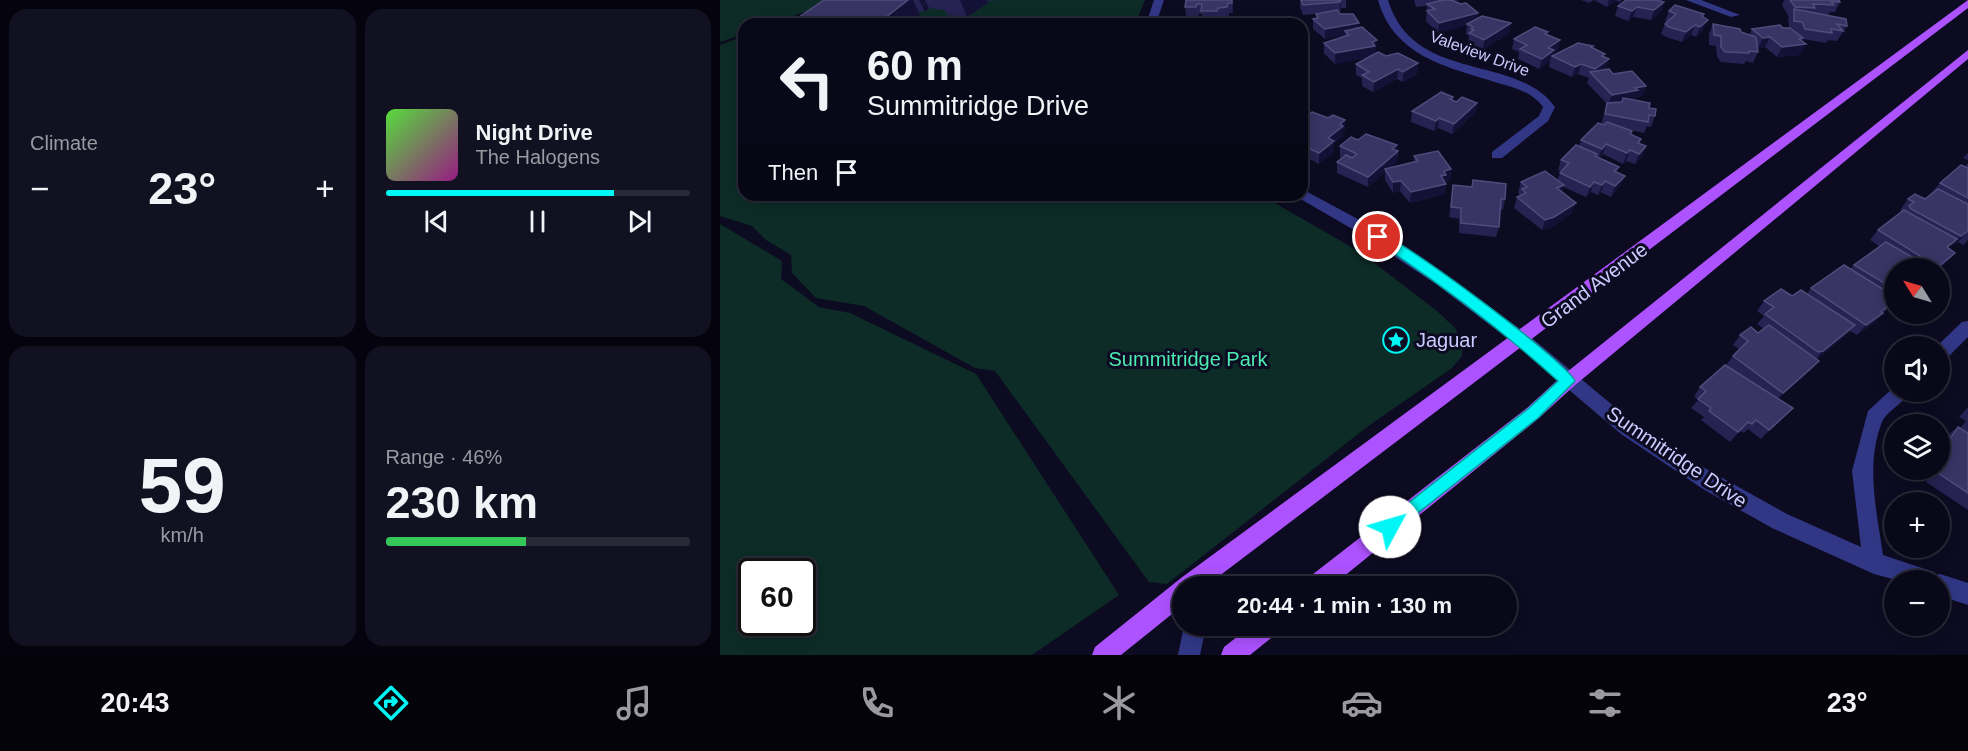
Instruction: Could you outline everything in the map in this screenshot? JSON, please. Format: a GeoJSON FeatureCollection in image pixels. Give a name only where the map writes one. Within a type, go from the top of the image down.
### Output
{"type":"FeatureCollection","features":[{"type":"Feature","properties":{"kind":"main road","name":"Grand Avenue"},"geometry":{"type":"LineString","coordinates":[[1208,576],[1968,3]]}},
{"type":"Feature","properties":{"kind":"main road"},"geometry":{"type":"LineString","coordinates":[[1329,576],[1533,413],[1568,381],[1968,53]]}},
{"type":"Feature","properties":{"kind":"main road","name":"Grand Avenue"},"geometry":{"type":"LineString","coordinates":[[1103,655],[1172,603]]}},
{"type":"Feature","properties":{"kind":"main road"},"geometry":{"type":"LineString","coordinates":[[1232,655],[1256,636]]}},
{"type":"Feature","properties":{"kind":"street"},"geometry":{"type":"LineString","coordinates":[[1153,18],[1159,0]]}},
{"type":"Feature","properties":{"kind":"street","name":"Valeview Drive"},"geometry":{"type":"LineString","coordinates":[[1383,0],[1385,13],[1398,33],[1417,46],[1465,68],[1528,88],[1543,97],[1549,107],[1544,118],[1497,155]]}},
{"type":"Feature","properties":{"kind":"street"},"geometry":{"type":"LineString","coordinates":[[1691,0],[1735,15]]}},
{"type":"Feature","properties":{"kind":"street","name":"Summitridge Drive"},"geometry":{"type":"LineString","coordinates":[[1308,197],[1363,226],[1416,261],[1522,340],[1568,381],[1643,440],[1769,518],[1874,564],[1894,570]]}},
{"type":"Feature","properties":{"kind":"street"},"geometry":{"type":"LineString","coordinates":[[1950,344],[1968,327]]}},
{"type":"Feature","properties":{"kind":"street"},"geometry":{"type":"LineString","coordinates":[[1874,564],[1862,471],[1874,417],[1890,402]]}},
{"type":"Feature","properties":{"kind":"street"},"geometry":{"type":"LineString","coordinates":[[1950,588],[1968,594]]}},
{"type":"Feature","properties":{"kind":"street"},"geometry":{"type":"LineString","coordinates":[[1189,655],[1194,636]]}},
{"type":"Feature","properties":{"kind":"green space"},"geometry":{"type":"Polygon","coordinates":[[[720,0],[836,0],[789,18],[738,18],[738,36],[720,42],[720,0]]]}},
{"type":"Feature","properties":{"kind":"green space"},"geometry":{"type":"Polygon","coordinates":[[[841,0],[1145,0],[1138,18],[794,18],[841,0]]]}},
{"type":"Feature","properties":{"kind":"green space","name":"Summitridge Park"},"geometry":{"type":"Polygon","coordinates":[[[738,38],[738,201],[1271,201],[1360,252],[1437,311],[1455,328],[1463,343],[1462,356],[1452,368],[1367,427],[1177,576],[1172,576],[1172,580],[1167,584],[1149,582],[995,371],[975,368],[864,306],[816,298],[792,273],[791,255],[766,240],[752,226],[720,216],[720,45],[738,38]]]}},
{"type":"Feature","properties":{"kind":"green space"},"geometry":{"type":"Polygon","coordinates":[[[720,224],[782,261],[781,279],[819,307],[850,313],[976,374],[1119,595],[1032,655],[720,655],[720,224]]]}},
{"type":"Feature","properties":{"kind":"building"},"geometry":{"type":"Polygon","coordinates":[[[824,0],[908,0],[885,18],[798,18],[824,0]]]}},
{"type":"Feature","properties":{"kind":"building"},"geometry":{"type":"Polygon","coordinates":[[[1186,0],[1232,0],[1232,3],[1228,3],[1227,7],[1218,8],[1217,11],[1201,11],[1202,4],[1197,4],[1196,7],[1185,7],[1186,0]]]}},
{"type":"Feature","properties":{"kind":"building"},"geometry":{"type":"Polygon","coordinates":[[[1301,0],[1341,0],[1340,2],[1303,5],[1301,0]]]}},
{"type":"Feature","properties":{"kind":"building"},"geometry":{"type":"Polygon","coordinates":[[[1443,0],[1466,3],[1478,13],[1439,23],[1427,11],[1435,9],[1427,4],[1443,0]]]}},
{"type":"Feature","properties":{"kind":"building"},"geometry":{"type":"Polygon","coordinates":[[[1626,0],[1664,2],[1654,10],[1637,7],[1632,11],[1618,6],[1626,0]]]}},
{"type":"Feature","properties":{"kind":"building"},"geometry":{"type":"Polygon","coordinates":[[[1790,0],[1839,0],[1840,2],[1831,2],[1834,5],[1813,4],[1815,8],[1795,7],[1790,0]]]}},
{"type":"Feature","properties":{"kind":"building"},"geometry":{"type":"Polygon","coordinates":[[[1675,5],[1704,14],[1702,16],[1708,20],[1700,27],[1695,25],[1686,32],[1669,27],[1665,24],[1676,14],[1669,11],[1675,5]]]}},
{"type":"Feature","properties":{"kind":"building"},"geometry":{"type":"Polygon","coordinates":[[[1794,9],[1846,19],[1847,26],[1837,24],[1843,31],[1831,29],[1832,33],[1805,29],[1802,22],[1794,21],[1794,9]]]}},
{"type":"Feature","properties":{"kind":"building"},"geometry":{"type":"Polygon","coordinates":[[[1337,10],[1340,14],[1353,14],[1359,23],[1325,29],[1313,19],[1318,18],[1316,14],[1337,10]]]}},
{"type":"Feature","properties":{"kind":"building"},"geometry":{"type":"Polygon","coordinates":[[[1482,16],[1511,23],[1484,40],[1469,33],[1474,30],[1467,24],[1482,16]]]}},
{"type":"Feature","properties":{"kind":"building"},"geometry":{"type":"Polygon","coordinates":[[[1713,24],[1740,29],[1741,32],[1756,37],[1758,52],[1725,52],[1721,47],[1721,36],[1714,35],[1713,24]]]}},
{"type":"Feature","properties":{"kind":"building"},"geometry":{"type":"Polygon","coordinates":[[[1780,25],[1783,28],[1790,28],[1803,38],[1799,39],[1806,44],[1782,47],[1770,37],[1763,38],[1752,29],[1780,25]]]}},
{"type":"Feature","properties":{"kind":"building"},"geometry":{"type":"Polygon","coordinates":[[[1362,27],[1377,40],[1372,42],[1375,46],[1335,53],[1324,43],[1349,35],[1345,31],[1362,27]]]}},
{"type":"Feature","properties":{"kind":"building"},"geometry":{"type":"Polygon","coordinates":[[[1535,27],[1560,40],[1548,48],[1554,50],[1542,59],[1520,49],[1527,45],[1514,39],[1535,27]]]}},
{"type":"Feature","properties":{"kind":"building"},"geometry":{"type":"Polygon","coordinates":[[[1578,43],[1593,46],[1591,47],[1605,54],[1602,56],[1609,59],[1595,69],[1581,64],[1575,67],[1552,56],[1578,43]]]}},
{"type":"Feature","properties":{"kind":"building"},"geometry":{"type":"Polygon","coordinates":[[[1378,52],[1386,56],[1398,53],[1418,63],[1403,72],[1398,69],[1374,82],[1362,75],[1369,72],[1356,64],[1378,52]]]}},
{"type":"Feature","properties":{"kind":"building"},"geometry":{"type":"Polygon","coordinates":[[[1609,69],[1613,74],[1632,71],[1646,86],[1635,88],[1638,90],[1612,95],[1590,72],[1609,69]]]}},
{"type":"Feature","properties":{"kind":"building"},"geometry":{"type":"Polygon","coordinates":[[[1441,92],[1453,97],[1450,99],[1456,102],[1462,97],[1477,103],[1454,124],[1439,118],[1436,121],[1412,111],[1441,92]]]}},
{"type":"Feature","properties":{"kind":"building"},"geometry":{"type":"Polygon","coordinates":[[[1623,98],[1650,103],[1649,108],[1656,109],[1655,116],[1649,115],[1648,122],[1605,114],[1607,103],[1622,102],[1623,98]]]}},
{"type":"Feature","properties":{"kind":"building"},"geometry":{"type":"Polygon","coordinates":[[[1312,112],[1328,118],[1333,115],[1345,120],[1340,124],[1343,126],[1328,138],[1334,141],[1319,153],[1308,148],[1308,115],[1312,112]]]}},
{"type":"Feature","properties":{"kind":"building"},"geometry":{"type":"Polygon","coordinates":[[[1607,122],[1632,131],[1630,134],[1641,139],[1638,143],[1646,146],[1639,154],[1630,150],[1627,153],[1606,144],[1602,149],[1581,140],[1598,123],[1604,125],[1607,122]]]}},
{"type":"Feature","properties":{"kind":"building"},"geometry":{"type":"Polygon","coordinates":[[[1366,134],[1397,145],[1392,149],[1398,151],[1368,177],[1337,162],[1346,155],[1352,158],[1357,154],[1340,146],[1351,137],[1358,140],[1366,134]]]}},
{"type":"Feature","properties":{"kind":"building"},"geometry":{"type":"Polygon","coordinates":[[[1576,145],[1619,167],[1614,171],[1625,176],[1615,186],[1605,181],[1602,185],[1594,182],[1590,187],[1560,173],[1569,163],[1561,160],[1576,145]]]}},
{"type":"Feature","properties":{"kind":"building"},"geometry":{"type":"Polygon","coordinates":[[[1438,151],[1451,169],[1444,171],[1446,175],[1441,176],[1446,184],[1411,192],[1401,181],[1393,182],[1385,169],[1418,161],[1414,156],[1438,151]]]}},
{"type":"Feature","properties":{"kind":"building"},"geometry":{"type":"Polygon","coordinates":[[[1961,165],[1968,168],[1968,198],[1940,183],[1961,165]]]}},
{"type":"Feature","properties":{"kind":"building"},"geometry":{"type":"Polygon","coordinates":[[[1545,171],[1564,185],[1557,188],[1576,203],[1545,220],[1517,197],[1526,193],[1522,189],[1527,187],[1521,182],[1545,171]]]}},
{"type":"Feature","properties":{"kind":"building"},"geometry":{"type":"Polygon","coordinates":[[[1473,180],[1506,184],[1505,199],[1501,199],[1499,227],[1461,223],[1461,208],[1451,207],[1453,185],[1472,187],[1473,180]]]}},
{"type":"Feature","properties":{"kind":"building"},"geometry":{"type":"Polygon","coordinates":[[[1938,189],[1968,204],[1968,231],[1961,236],[1909,206],[1914,202],[1908,199],[1915,194],[1925,199],[1938,189]]]}},
{"type":"Feature","properties":{"kind":"building"},"geometry":{"type":"Polygon","coordinates":[[[1904,210],[1957,239],[1947,247],[1955,253],[1949,258],[1923,258],[1878,230],[1904,210]]]}},
{"type":"Feature","properties":{"kind":"building"},"geometry":{"type":"Polygon","coordinates":[[[1886,242],[1914,258],[1884,258],[1884,283],[1854,265],[1886,242]]]}},
{"type":"Feature","properties":{"kind":"building"},"geometry":{"type":"Polygon","coordinates":[[[1844,265],[1884,290],[1884,309],[1881,312],[1883,313],[1866,325],[1811,288],[1844,265]]]}},
{"type":"Feature","properties":{"kind":"building"},"geometry":{"type":"Polygon","coordinates":[[[1781,289],[1792,296],[1801,290],[1855,325],[1823,351],[1818,352],[1765,314],[1774,307],[1764,301],[1781,289]]]}},
{"type":"Feature","properties":{"kind":"building"},"geometry":{"type":"Polygon","coordinates":[[[1769,325],[1819,361],[1783,393],[1733,356],[1748,341],[1740,335],[1751,327],[1758,333],[1769,325]]]}},
{"type":"Feature","properties":{"kind":"building"},"geometry":{"type":"Polygon","coordinates":[[[1725,365],[1793,408],[1769,430],[1756,420],[1752,424],[1748,422],[1738,432],[1709,411],[1711,408],[1698,399],[1706,391],[1700,387],[1725,365]]]}},
{"type":"Feature","properties":{"kind":"building"},"geometry":{"type":"Polygon","coordinates":[[[1958,427],[1968,433],[1968,493],[1948,480],[1950,439],[1958,427]]]}},
{"type":"Feature","properties":{"kind":"place","name":"Jaguar"},"geometry":{"type":"Point","coordinates":[1396,340]}},
{"type":"Feature","properties":{"kind":"route"},"geometry":{"type":"LineString","coordinates":[[1378,237],[1425,267],[1522,340],[1568,381],[1533,413],[1390,527]]}}]}
